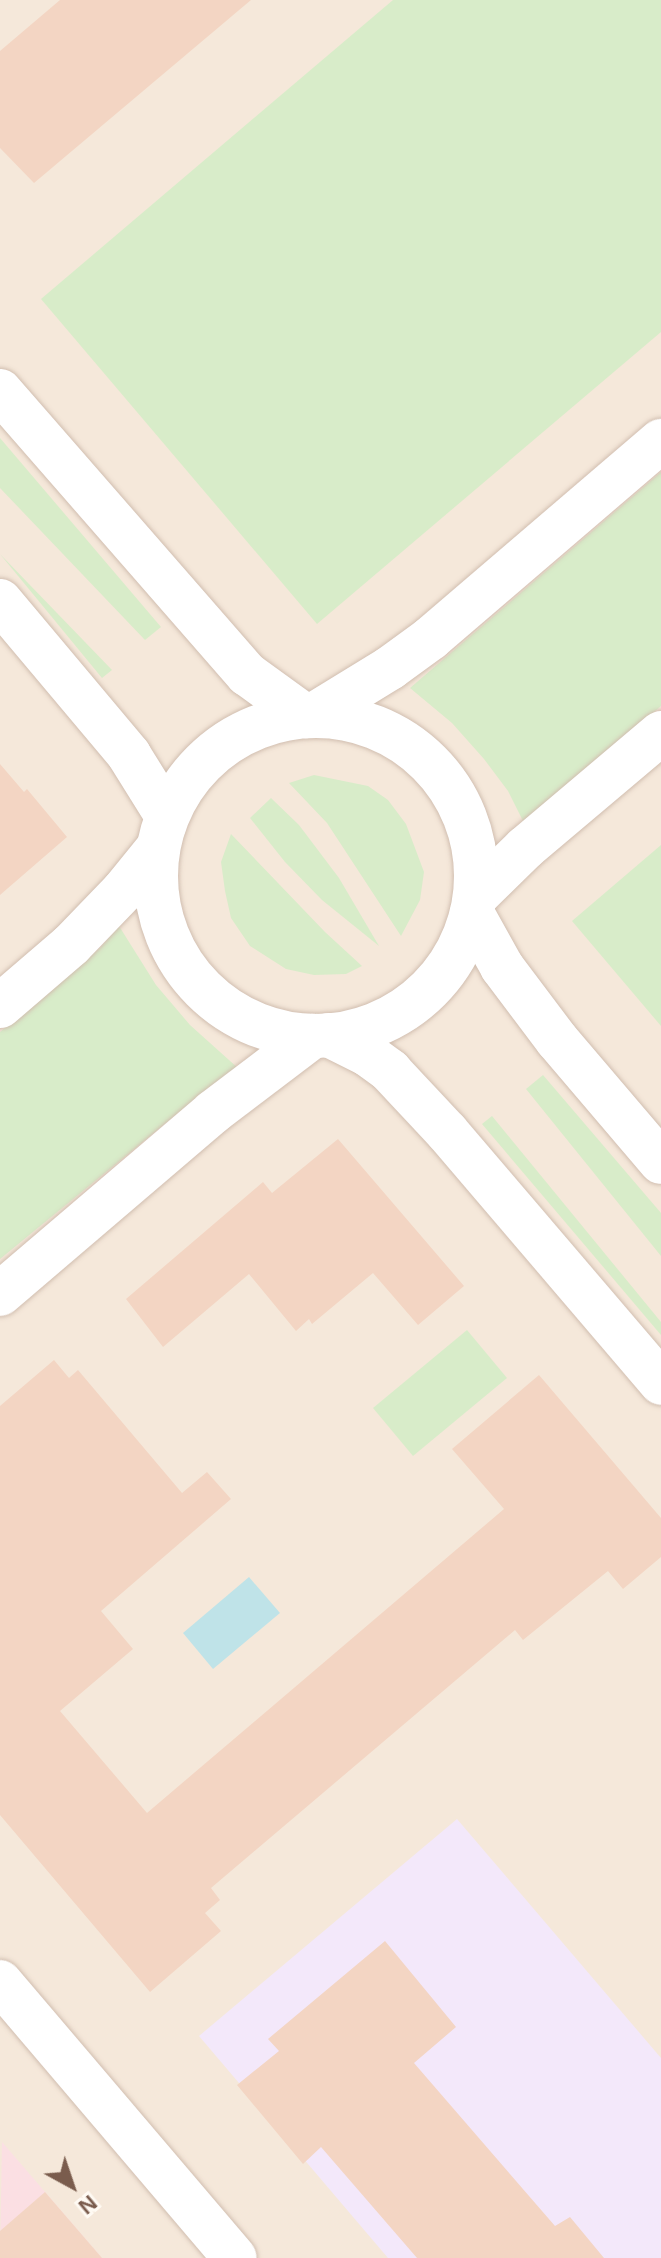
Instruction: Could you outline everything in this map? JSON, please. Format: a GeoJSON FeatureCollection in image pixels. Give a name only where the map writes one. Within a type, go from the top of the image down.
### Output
{"type":"FeatureCollection","features":[{"type":"Feature","properties":{"kind":"street"},"geometry":{"type":"LineString","coordinates":[[0,391],[237,663],[279,700],[310,715],[377,728],[402,739],[440,770],[472,839],[474,905],[502,967],[557,1040],[661,1162]]}},
{"type":"Feature","properties":{"kind":"street"},"geometry":{"type":"LineString","coordinates":[[0,1006],[71,945],[123,891],[162,832],[197,769],[230,741],[263,725],[310,715],[377,677],[431,638],[661,441]]}},
{"type":"Feature","properties":{"kind":"street"},"geometry":{"type":"LineString","coordinates":[[0,601],[129,755],[162,832],[158,901],[163,926],[190,976],[206,993],[250,1022],[279,1033],[321,1036],[377,1024],[422,995],[452,959],[474,905],[525,848],[661,733]]}},
{"type":"Feature","properties":{"kind":"street"},"geometry":{"type":"LineString","coordinates":[[0,1294],[213,1112],[321,1036]]}},
{"type":"Feature","properties":{"kind":"street"},"geometry":{"type":"LineString","coordinates":[[321,1036],[367,1054],[390,1071],[447,1132],[661,1383]]}},
{"type":"Feature","properties":{"kind":"street"},"geometry":{"type":"LineString","coordinates":[[0,1982],[235,2258]]}},
{"type":"Feature","properties":{"kind":"shaded area"},"geometry":{"type":"Polygon","coordinates":[[[0,0],[661,0],[661,2258],[0,2258],[0,0]]]}},
{"type":"Feature","properties":{"kind":"shaded area"},"geometry":{"type":"Polygon","coordinates":[[[457,1819],[661,2058],[661,2258],[388,2258],[199,2036],[457,1819]]]}},
{"type":"Feature","properties":{"kind":"shaded area"},"geometry":{"type":"Polygon","coordinates":[[[2,2142],[102,2258],[0,2258],[2,2142]]]}},
{"type":"Feature","properties":{"kind":"green space"},"geometry":{"type":"Polygon","coordinates":[[[393,0],[661,0],[661,332],[317,624],[41,299],[393,0]]]}},
{"type":"Feature","properties":{"kind":"green space"},"geometry":{"type":"Polygon","coordinates":[[[0,438],[161,627],[145,640],[0,488],[0,438]]]}},
{"type":"Feature","properties":{"kind":"green space"},"geometry":{"type":"Polygon","coordinates":[[[661,472],[661,706],[524,823],[508,791],[484,759],[452,723],[410,688],[661,472]]]}},
{"type":"Feature","properties":{"kind":"green space"},"geometry":{"type":"Polygon","coordinates":[[[0,554],[112,670],[102,678],[0,554]]]}},
{"type":"Feature","properties":{"kind":"green space"},"geometry":{"type":"Polygon","coordinates":[[[314,775],[368,786],[388,800],[406,824],[424,872],[420,900],[401,936],[327,823],[289,783],[314,775]]]}},
{"type":"Feature","properties":{"kind":"green space"},"geometry":{"type":"Polygon","coordinates":[[[271,798],[299,825],[339,878],[379,946],[322,900],[285,862],[250,818],[271,798]]]}},
{"type":"Feature","properties":{"kind":"green space"},"geometry":{"type":"Polygon","coordinates":[[[231,834],[362,966],[346,974],[314,975],[286,969],[250,946],[231,918],[225,891],[221,862],[231,834]]]}},
{"type":"Feature","properties":{"kind":"green space"},"geometry":{"type":"Polygon","coordinates":[[[661,845],[661,1026],[572,921],[661,845]]]}},
{"type":"Feature","properties":{"kind":"green space"},"geometry":{"type":"Polygon","coordinates":[[[119,926],[156,985],[190,1025],[239,1069],[211,1086],[0,1259],[0,1032],[100,948],[119,926]]]}},
{"type":"Feature","properties":{"kind":"green space"},"geometry":{"type":"Polygon","coordinates":[[[543,1075],[661,1213],[661,1256],[526,1089],[543,1075]]]}},
{"type":"Feature","properties":{"kind":"green space"},"geometry":{"type":"Polygon","coordinates":[[[492,1116],[661,1322],[661,1335],[482,1124],[492,1116]]]}},
{"type":"Feature","properties":{"kind":"green space"},"geometry":{"type":"Polygon","coordinates":[[[467,1330],[507,1378],[413,1456],[373,1408],[467,1330]]]}},
{"type":"Feature","properties":{"kind":"water"},"geometry":{"type":"Polygon","coordinates":[[[249,1577],[280,1613],[213,1669],[183,1633],[249,1577]]]}},
{"type":"Feature","properties":{"kind":"building"},"geometry":{"type":"Polygon","coordinates":[[[60,0],[251,0],[34,183],[0,148],[0,51],[60,0]]]}},
{"type":"Feature","properties":{"kind":"building"},"geometry":{"type":"Polygon","coordinates":[[[0,764],[24,792],[27,789],[67,837],[0,895],[0,764]]]}},
{"type":"Feature","properties":{"kind":"building"},"geometry":{"type":"Polygon","coordinates":[[[338,1139],[464,1286],[418,1325],[373,1273],[312,1324],[309,1319],[296,1331],[249,1274],[163,1347],[126,1299],[263,1182],[272,1193],[338,1139]]]}},
{"type":"Feature","properties":{"kind":"building"},"geometry":{"type":"Polygon","coordinates":[[[54,1360],[69,1378],[78,1370],[182,1493],[207,1472],[231,1499],[101,1611],[133,1649],[60,1711],[147,1813],[504,1509],[452,1449],[539,1375],[661,1518],[661,1557],[623,1589],[608,1571],[523,1640],[515,1630],[211,1888],[220,1900],[205,1913],[221,1931],[150,1992],[0,1815],[0,1406],[54,1360]]]}},
{"type":"Feature","properties":{"kind":"building"},"geometry":{"type":"Polygon","coordinates":[[[385,1941],[456,2027],[414,2063],[555,2226],[570,2217],[604,2258],[417,2258],[321,2147],[303,2164],[237,2085],[279,2051],[268,2039],[385,1941]]]}},
{"type":"Feature","properties":{"kind":"building"},"geometry":{"type":"Polygon","coordinates":[[[45,2192],[102,2258],[0,2258],[0,2231],[45,2192]]]}}]}
